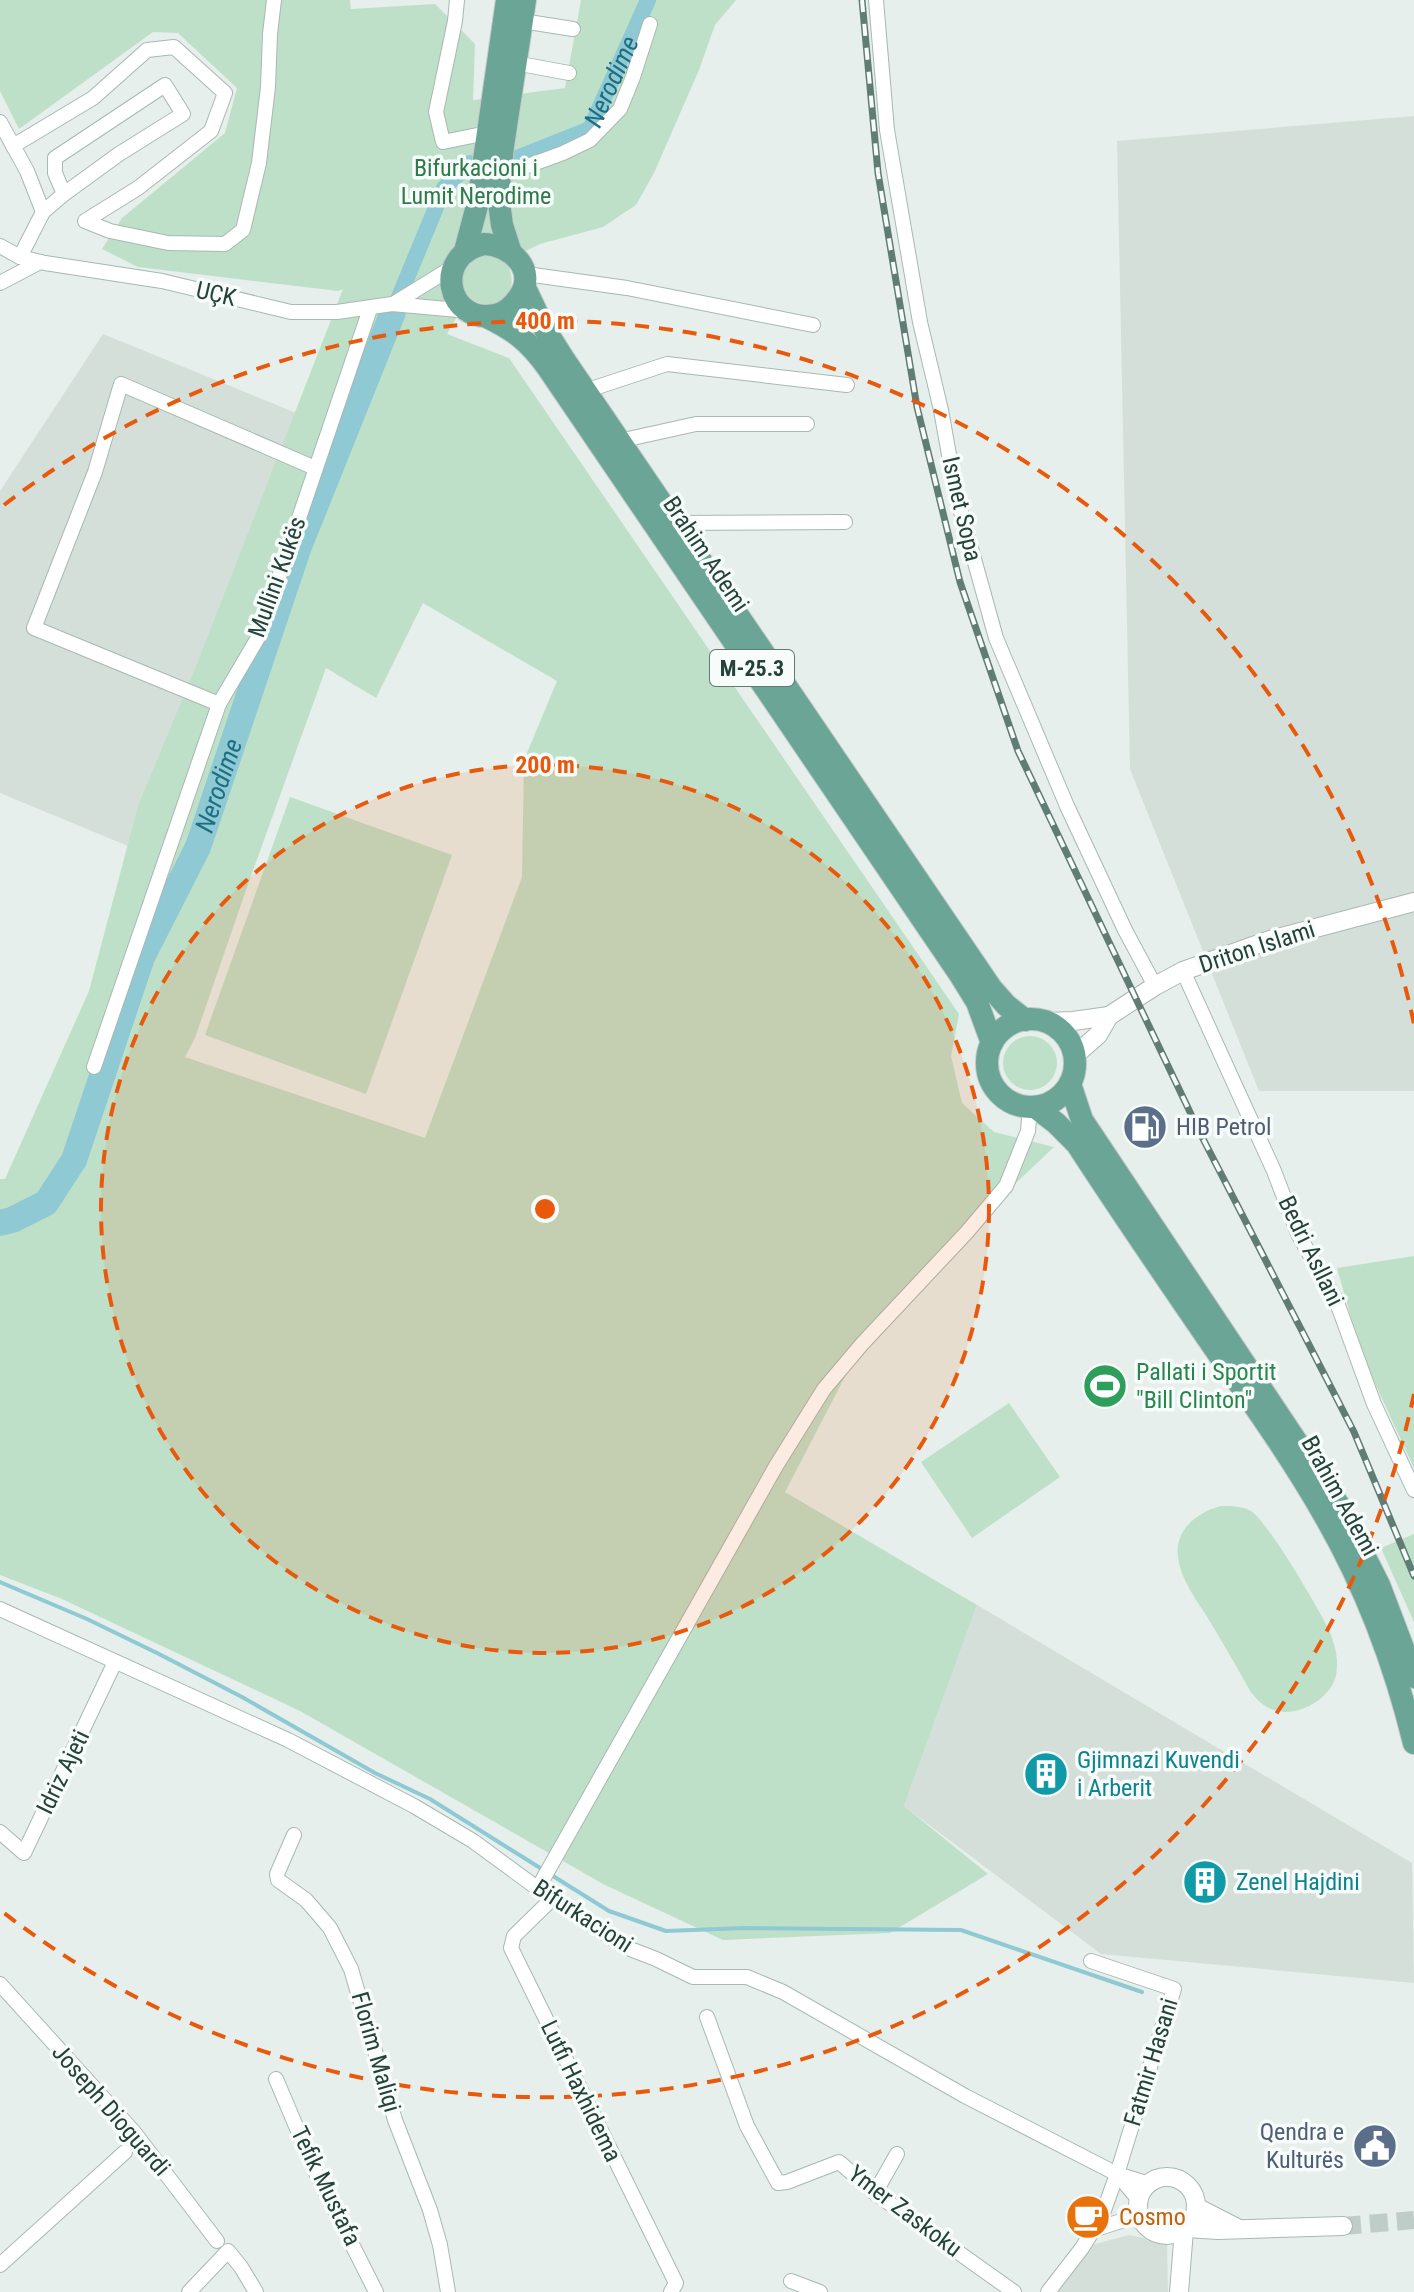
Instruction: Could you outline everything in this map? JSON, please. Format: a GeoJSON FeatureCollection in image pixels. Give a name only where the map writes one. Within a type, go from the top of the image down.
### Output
{"type":"FeatureCollection","features":[{"type":"Feature","properties":{"kind":"main road"},"geometry":{"type":"LineString","coordinates":[[507,0],[478,202],[451,284],[457,300],[477,314],[493,316],[509,309],[526,281]]}},
{"type":"Feature","properties":{"kind":"main road","name":"Brahim Ademi"},"geometry":{"type":"LineString","coordinates":[[524,10],[500,176],[499,209],[511,253],[526,281],[544,328],[991,988],[1006,1005],[1063,1033],[1070,1042],[1076,1067],[1070,1084],[1082,1120],[1338,1504],[1379,1585],[1414,1677]]}},
{"type":"Feature","properties":{"kind":"main road"},"geometry":{"type":"LineString","coordinates":[[459,259],[484,244],[494,244],[511,253]]}},
{"type":"Feature","properties":{"kind":"main road","name":"Brahim Ademi"},"geometry":{"type":"LineString","coordinates":[[477,314],[509,327],[524,339],[548,368],[959,973],[977,1002],[992,1043],[987,1066],[995,1087],[1012,1102],[1032,1106],[1056,1123],[1077,1144],[1260,1410],[1306,1484],[1362,1590],[1395,1674],[1414,1743]]}},
{"type":"Feature","properties":{"kind":"main road"},"geometry":{"type":"LineString","coordinates":[[992,1043],[1006,1027],[1036,1021]]}},
{"type":"Feature","properties":{"kind":"main road"},"geometry":{"type":"LineString","coordinates":[[1032,1106],[1054,1100],[1070,1084]]}},
{"type":"Feature","properties":{"kind":"street"},"geometry":{"type":"LineString","coordinates":[[13,146],[93,98],[147,50],[174,47],[225,93],[211,131],[138,188],[85,221],[110,231],[168,243],[225,244],[243,230],[259,163],[274,0]]}},
{"type":"Feature","properties":{"kind":"street"},"geometry":{"type":"LineString","coordinates":[[457,0],[436,112],[443,142],[487,133]]}},
{"type":"Feature","properties":{"kind":"street","name":"Ismet Sopa"},"geometry":{"type":"LineString","coordinates":[[876,0],[887,130],[920,322],[941,410],[956,494],[996,638],[1062,794],[1125,930],[1155,986]]}},
{"type":"Feature","properties":{"kind":"street","name":"Brahim Ademi"},"geometry":{"type":"LineString","coordinates":[[524,10],[573,29]]}},
{"type":"Feature","properties":{"kind":"street"},"geometry":{"type":"LineString","coordinates":[[500,176],[590,140],[620,109],[650,24]]}},
{"type":"Feature","properties":{"kind":"street"},"geometry":{"type":"LineString","coordinates":[[515,63],[569,73]]}},
{"type":"Feature","properties":{"kind":"street"},"geometry":{"type":"LineString","coordinates":[[20,257],[43,212],[119,154],[183,114],[165,85],[55,158],[55,173],[64,194]]}},
{"type":"Feature","properties":{"kind":"street"},"geometry":{"type":"LineString","coordinates":[[0,122],[27,171],[43,212]]}},
{"type":"Feature","properties":{"kind":"street","name":"UÇK"},"geometry":{"type":"LineString","coordinates":[[0,246],[20,257],[40,262],[162,281],[291,312],[337,312],[392,304],[477,314]]}},
{"type":"Feature","properties":{"kind":"street","name":"UÇK"},"geometry":{"type":"LineString","coordinates":[[392,304],[459,259]]}},
{"type":"Feature","properties":{"kind":"street"},"geometry":{"type":"LineString","coordinates":[[0,283],[40,262]]}},
{"type":"Feature","properties":{"kind":"street"},"geometry":{"type":"LineString","coordinates":[[526,281],[627,288],[813,325]]}},
{"type":"Feature","properties":{"kind":"street","name":"Mullini Kukës"},"geometry":{"type":"LineString","coordinates":[[94,1067],[219,704],[259,636],[370,309]]}},
{"type":"Feature","properties":{"kind":"street"},"geometry":{"type":"LineString","coordinates":[[585,391],[667,364],[847,385]]}},
{"type":"Feature","properties":{"kind":"street"},"geometry":{"type":"LineString","coordinates":[[219,704],[34,628],[95,472],[121,384],[315,468]]}},
{"type":"Feature","properties":{"kind":"street"},"geometry":{"type":"LineString","coordinates":[[619,441],[696,424],[807,424]]}},
{"type":"Feature","properties":{"kind":"street","name":"Brahim Ademi"},"geometry":{"type":"LineString","coordinates":[[675,523],[845,522]]}},
{"type":"Feature","properties":{"kind":"street","name":"Driton Islami"},"geometry":{"type":"LineString","coordinates":[[1036,1021],[1073,1021],[1109,1016],[1183,971],[1270,940],[1414,902]]}},
{"type":"Feature","properties":{"kind":"street","name":"Bedri Asllani"},"geometry":{"type":"LineString","coordinates":[[1183,971],[1274,1171],[1298,1234],[1336,1300],[1374,1404],[1414,1490]]}},
{"type":"Feature","properties":{"kind":"street","name":"Driton Islami"},"geometry":{"type":"LineString","coordinates":[[1074,1056],[1098,1035],[1109,1016]]}},
{"type":"Feature","properties":{"kind":"street"},"geometry":{"type":"LineString","coordinates":[[540,1885],[776,1466],[824,1389],[1006,1186],[1028,1131],[1032,1106]]}},
{"type":"Feature","properties":{"kind":"street","name":"Bifurkacioni"},"geometry":{"type":"LineString","coordinates":[[0,1609],[288,1740],[414,1806],[540,1885],[552,1899],[625,1947],[693,1977],[747,1977],[783,1992],[965,2096],[1117,2174],[1142,2200]]}},
{"type":"Feature","properties":{"kind":"street","name":"Idriz Ajeti"},"geometry":{"type":"LineString","coordinates":[[0,1832],[24,1853],[115,1662]]}},
{"type":"Feature","properties":{"kind":"street","name":"Florim Maliqi"},"geometry":{"type":"LineString","coordinates":[[294,1835],[277,1874],[278,1880],[306,1900],[330,1928],[351,1969],[395,2120],[430,2210],[448,2292]]}},
{"type":"Feature","properties":{"kind":"street","name":"Lutfi Haxhidema"},"geometry":{"type":"LineString","coordinates":[[552,1899],[514,1936],[511,1948],[676,2283],[671,2292]]}},
{"type":"Feature","properties":{"kind":"street","name":"Fatmir Hasani"},"geometry":{"type":"LineString","coordinates":[[1091,1961],[1174,1989],[1117,2174]]}},
{"type":"Feature","properties":{"kind":"street","name":"Joseph Dioguardi"},"geometry":{"type":"LineString","coordinates":[[0,1984],[134,2132],[217,2241]]}},
{"type":"Feature","properties":{"kind":"street","name":"Ymer Zaskoku"},"geometry":{"type":"LineString","coordinates":[[707,2017],[747,2126],[778,2183],[839,2162],[875,2193],[1014,2292]]}},
{"type":"Feature","properties":{"kind":"street","name":"Tefik Mustafa"},"geometry":{"type":"LineString","coordinates":[[276,2079],[315,2171],[376,2292]]}},
{"type":"Feature","properties":{"kind":"street"},"geometry":{"type":"LineString","coordinates":[[0,2265],[125,2152]]}},
{"type":"Feature","properties":{"kind":"street"},"geometry":{"type":"LineString","coordinates":[[875,2193],[897,2154]]}},
{"type":"Feature","properties":{"kind":"street"},"geometry":{"type":"LineString","coordinates":[[1048,2292],[1102,2216],[1117,2174]]}},
{"type":"Feature","properties":{"kind":"street"},"geometry":{"type":"LineString","coordinates":[[1093,2230],[1142,2200],[1160,2178],[1180,2180],[1194,2194],[1196,2207],[1194,2218],[1186,2229],[1179,2286]]}},
{"type":"Feature","properties":{"kind":"street"},"geometry":{"type":"LineString","coordinates":[[1142,2200],[1146,2226],[1161,2235],[1173,2235],[1186,2229],[1343,2226]]}},
{"type":"Feature","properties":{"kind":"street"},"geometry":{"type":"LineString","coordinates":[[1196,2207],[1237,2228]]}},
{"type":"Feature","properties":{"kind":"street"},"geometry":{"type":"LineString","coordinates":[[1161,2235],[1179,2286]]}},
{"type":"Feature","properties":{"kind":"street"},"geometry":{"type":"LineString","coordinates":[[189,2292],[228,2251],[256,2292]]}},
{"type":"Feature","properties":{"kind":"street"},"geometry":{"type":"LineString","coordinates":[[791,2281],[820,2292]]}},
{"type":"Feature","properties":{"kind":"shaded area"},"geometry":{"type":"Polygon","coordinates":[[[1414,116],[1414,1091],[1259,1091],[1130,769],[1117,141],[1414,116]]]}},
{"type":"Feature","properties":{"kind":"shaded area"},"geometry":{"type":"Polygon","coordinates":[[[103,334],[311,419],[140,851],[0,793],[0,491],[103,334]]]}},
{"type":"Feature","properties":{"kind":"shaded area"},"geometry":{"type":"Polygon","coordinates":[[[977,1605],[1412,1863],[1414,1983],[1101,1954],[904,1806],[977,1605]]]}},
{"type":"Feature","properties":{"kind":"shaded area"},"geometry":{"type":"Polygon","coordinates":[[[1129,2235],[1167,2243],[1168,2292],[1043,2292],[1077,2249],[1129,2235]]]}},
{"type":"Feature","properties":{"kind":"green space","name":"Bifurkacioni i Lumit Nerodime"},"geometry":{"type":"Polygon","coordinates":[[[0,0],[350,0],[351,9],[435,4],[475,44],[473,100],[565,88],[581,0],[736,0],[715,25],[654,173],[636,205],[603,227],[540,244],[505,261],[512,282],[505,298],[489,304],[468,297],[447,334],[509,358],[959,1014],[951,1056],[962,1103],[994,1132],[1054,1147],[915,1279],[850,1367],[785,1492],[977,1605],[904,1806],[988,1874],[890,1933],[723,1940],[605,1885],[300,1711],[62,1599],[0,1575],[0,1179],[5,1179],[89,991],[138,806],[197,664],[343,289],[338,291],[138,267],[102,249],[122,218],[225,133],[237,88],[178,33],[153,32],[19,129],[0,91],[0,0]],[[423,603],[376,698],[326,668],[195,1038],[185,1057],[425,1138],[522,877],[524,760],[557,681],[423,603]]]}},
{"type":"Feature","properties":{"kind":"green space"},"geometry":{"type":"Polygon","coordinates":[[[290,797],[452,855],[366,1094],[205,1035],[290,797]]]}},
{"type":"Feature","properties":{"kind":"green space"},"geometry":{"type":"Polygon","coordinates":[[[1030,1036],[1049,1044],[1057,1063],[1049,1082],[1030,1090],[1011,1082],[1003,1063],[1011,1044],[1030,1036]]]}},
{"type":"Feature","properties":{"kind":"green space"},"geometry":{"type":"Polygon","coordinates":[[[1414,1256],[1414,1468],[1361,1353],[1337,1268],[1414,1256]]]}},
{"type":"Feature","properties":{"kind":"green space"},"geometry":{"type":"Polygon","coordinates":[[[1009,1403],[1060,1477],[972,1538],[921,1462],[1009,1403]]]}},
{"type":"Feature","properties":{"kind":"green space"},"geometry":{"type":"Polygon","coordinates":[[[1221,1506],[1244,1508],[1259,1519],[1293,1567],[1329,1630],[1337,1656],[1335,1679],[1326,1694],[1301,1709],[1274,1710],[1255,1697],[1182,1573],[1178,1548],[1184,1531],[1196,1518],[1221,1506]]]}},
{"type":"Feature","properties":{"kind":"green space"},"geometry":{"type":"Polygon","coordinates":[[[1414,1534],[1414,1622],[1381,1548],[1414,1534]]]}},
{"type":"Feature","properties":{"kind":"waterway","name":"Nerodime"},"geometry":{"type":"LineString","coordinates":[[512,160],[590,129],[648,0]]}},
{"type":"Feature","properties":{"kind":"waterway","name":"Nerodime"},"geometry":{"type":"LineString","coordinates":[[399,297],[444,188],[470,163]]}},
{"type":"Feature","properties":{"kind":"waterway","name":"Nerodime"},"geometry":{"type":"LineString","coordinates":[[0,1223],[46,1203],[74,1160],[142,957],[198,847],[298,549],[393,312]]}},
{"type":"Feature","properties":{"kind":"waterway"},"geometry":{"type":"LineString","coordinates":[[0,1582],[87,1619],[242,1697],[375,1773],[430,1799],[609,1911],[666,1931],[745,1928],[961,1930],[1142,1992]]}},
{"type":"Feature","properties":{"kind":"tunnel"},"geometry":{"type":"LineString","coordinates":[[1343,2226],[1414,2220]]}},
{"type":"Feature","properties":{"kind":"railway"},"geometry":{"type":"LineString","coordinates":[[862,0],[878,173],[917,407],[960,582],[1018,751],[1199,1131],[1354,1432],[1414,1576]]}},
{"type":"Feature","properties":{"kind":"place","name":"HIB Petrol"},"geometry":{"type":"Point","coordinates":[1145,1127]}},
{"type":"Feature","properties":{"kind":"place","name":"Pallati i Sportit \"Bill Clinton\""},"geometry":{"type":"Point","coordinates":[1105,1386]}},
{"type":"Feature","properties":{"kind":"place","name":"Gjimnazi Kuvendi i Arberit"},"geometry":{"type":"Point","coordinates":[1046,1774]}},
{"type":"Feature","properties":{"kind":"place","name":"Zenel Hajdini"},"geometry":{"type":"Point","coordinates":[1205,1882]}},
{"type":"Feature","properties":{"kind":"place","name":"Qendra e Kulturës"},"geometry":{"type":"Point","coordinates":[1375,2146]}},
{"type":"Feature","properties":{"kind":"place","name":"Cosmo"},"geometry":{"type":"Point","coordinates":[1088,2217]}}]}
